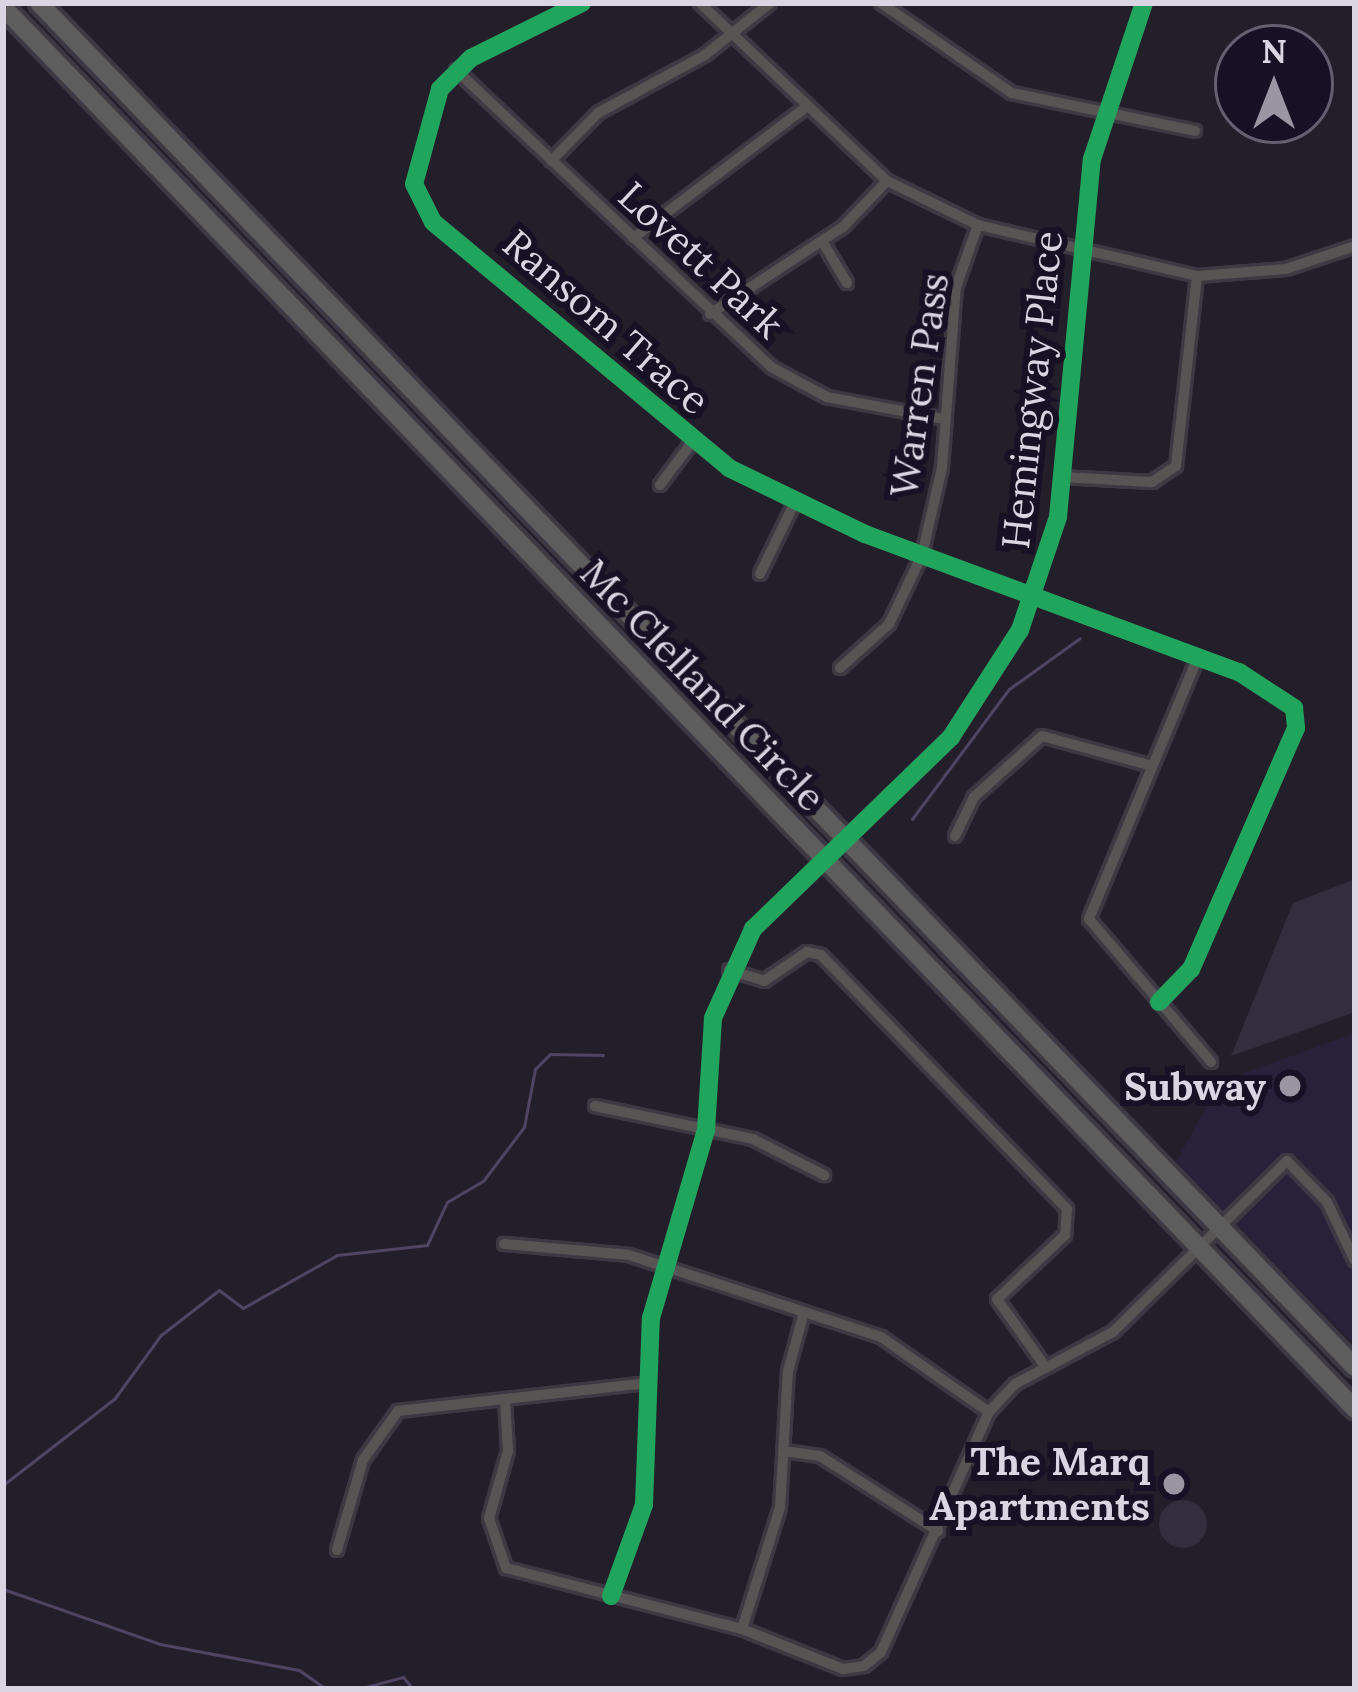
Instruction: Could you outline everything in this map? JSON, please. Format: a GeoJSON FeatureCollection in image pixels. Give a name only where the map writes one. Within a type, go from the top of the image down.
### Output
{"type":"FeatureCollection","features":[{"type":"Feature","properties":{"kind":"highway","name":"Mc Clelland Circle"},"geometry":{"type":"LineString","coordinates":[[39,3],[1355,1367]]}},
{"type":"Feature","properties":{"kind":"highway","name":"Mc Clelland Circle"},"geometry":{"type":"LineString","coordinates":[[3,7],[1355,1409]]}},
{"type":"Feature","properties":{"kind":"street"},"geometry":{"type":"LineString","coordinates":[[456,70],[581,3]]}},
{"type":"Feature","properties":{"kind":"street"},"geometry":{"type":"LineString","coordinates":[[700,3],[805,108],[887,181],[978,225],[1080,254],[1197,276],[1286,269],[1355,246]]}},
{"type":"Feature","properties":{"kind":"street"},"geometry":{"type":"LineString","coordinates":[[551,160],[598,112],[734,33],[770,3]]}},
{"type":"Feature","properties":{"kind":"street"},"geometry":{"type":"LineString","coordinates":[[881,3],[1012,93],[1195,131]]}},
{"type":"Feature","properties":{"kind":"street","name":"Hemingway Place"},"geometry":{"type":"LineString","coordinates":[[729,970],[823,857],[952,737],[1034,597],[1061,477],[1080,254],[1104,113],[1144,3]]}},
{"type":"Feature","properties":{"kind":"street","name":"Lovett Park"},"geometry":{"type":"LineString","coordinates":[[456,70],[710,314],[827,397],[945,419]]}},
{"type":"Feature","properties":{"kind":"street","name":"Ransom Trace"},"geometry":{"type":"LineString","coordinates":[[456,70],[417,151],[420,201],[692,442],[794,505],[1198,657],[1288,698],[1296,728],[1191,969],[1159,1002]]}},
{"type":"Feature","properties":{"kind":"street"},"geometry":{"type":"LineString","coordinates":[[633,238],[805,108]]}},
{"type":"Feature","properties":{"kind":"street"},"geometry":{"type":"LineString","coordinates":[[710,314],[822,241],[887,181]]}},
{"type":"Feature","properties":{"kind":"street","name":"Warren Pass"},"geometry":{"type":"LineString","coordinates":[[840,668],[889,624],[922,555],[945,419],[956,287],[978,225]]}},
{"type":"Feature","properties":{"kind":"street"},"geometry":{"type":"LineString","coordinates":[[822,241],[847,283]]}},
{"type":"Feature","properties":{"kind":"street"},"geometry":{"type":"LineString","coordinates":[[1061,477],[1152,482],[1176,466],[1197,276]]}},
{"type":"Feature","properties":{"kind":"street"},"geometry":{"type":"LineString","coordinates":[[660,485],[692,442]]}},
{"type":"Feature","properties":{"kind":"street"},"geometry":{"type":"LineString","coordinates":[[760,574],[794,505]]}},
{"type":"Feature","properties":{"kind":"street"},"geometry":{"type":"LineString","coordinates":[[1198,657],[1149,765],[1089,919],[1211,1062]]}},
{"type":"Feature","properties":{"kind":"street"},"geometry":{"type":"LineString","coordinates":[[955,836],[974,797],[1042,736],[1149,765]]}},
{"type":"Feature","properties":{"kind":"street"},"geometry":{"type":"LineString","coordinates":[[611,1596],[644,1505],[648,1383],[667,1265],[706,1130],[713,1018],[729,970],[764,981],[807,952],[821,955],[1067,1209],[1065,1235],[997,1300],[1044,1365]]}},
{"type":"Feature","properties":{"kind":"street"},"geometry":{"type":"LineString","coordinates":[[595,1106],[706,1130],[824,1175]]}},
{"type":"Feature","properties":{"kind":"street"},"geometry":{"type":"LineString","coordinates":[[505,1400],[491,1545],[527,1576],[742,1629],[842,1669],[881,1652],[989,1412],[1044,1365],[1113,1331],[1287,1161],[1328,1202],[1355,1261]]}},
{"type":"Feature","properties":{"kind":"street"},"geometry":{"type":"LineString","coordinates":[[504,1244],[667,1265],[881,1337],[989,1412]]}},
{"type":"Feature","properties":{"kind":"street"},"geometry":{"type":"LineString","coordinates":[[742,1629],[780,1508],[804,1312]]}},
{"type":"Feature","properties":{"kind":"street"},"geometry":{"type":"LineString","coordinates":[[337,1550],[338,1516],[376,1430],[398,1411],[648,1383]]}},
{"type":"Feature","properties":{"kind":"street"},"geometry":{"type":"LineString","coordinates":[[784,1451],[820,1456],[938,1531]]}},
{"type":"Feature","properties":{"kind":"shaded area"},"geometry":{"type":"Polygon","coordinates":[[[1355,879],[1355,1012],[1231,1056],[1293,903],[1355,879]]]}},
{"type":"Feature","properties":{"kind":"shaded area"},"geometry":{"type":"Polygon","coordinates":[[[1355,1033],[1355,1345],[1175,1164],[1219,1082],[1355,1033]]]}},
{"type":"Feature","properties":{"kind":"shaded area"},"geometry":{"type":"Polygon","coordinates":[[[1183,1500],[1200,1507],[1207,1524],[1200,1541],[1183,1548],[1166,1541],[1159,1524],[1166,1507],[1183,1500]]]}},
{"type":"Feature","properties":{"kind":"waterway"},"geometry":{"type":"LineString","coordinates":[[912,819],[1009,689],[1080,638]]}},
{"type":"Feature","properties":{"kind":"waterway"},"geometry":{"type":"LineString","coordinates":[[3,1485],[115,1398],[161,1335],[219,1290],[243,1308],[337,1255],[427,1245],[447,1202],[483,1181],[524,1127],[535,1069],[550,1054],[603,1055]]}},
{"type":"Feature","properties":{"kind":"waterway"},"geometry":{"type":"LineString","coordinates":[[3,1589],[160,1644],[299,1670],[326,1689]]}},
{"type":"Feature","properties":{"kind":"waterway"},"geometry":{"type":"LineString","coordinates":[[358,1689],[403,1677],[413,1689]]}},
{"type":"Feature","properties":{"kind":"cycle path"},"geometry":{"type":"LineString","coordinates":[[582,3],[471,58],[440,89],[414,184],[433,222],[729,468],[865,534],[1239,672],[1294,708],[1296,728],[1191,969],[1159,1002]]}},
{"type":"Feature","properties":{"kind":"cycle path"},"geometry":{"type":"LineString","coordinates":[[611,1596],[644,1505],[651,1318],[706,1130],[713,1018],[753,929],[951,737],[1020,630],[1058,517],[1092,159],[1144,3]]}},
{"type":"Feature","properties":{"kind":"place","name":"Subway"},"geometry":{"type":"Point","coordinates":[1290,1086]}},
{"type":"Feature","properties":{"kind":"place","name":"The Marq Apartments"},"geometry":{"type":"Point","coordinates":[1174,1484]}}]}
